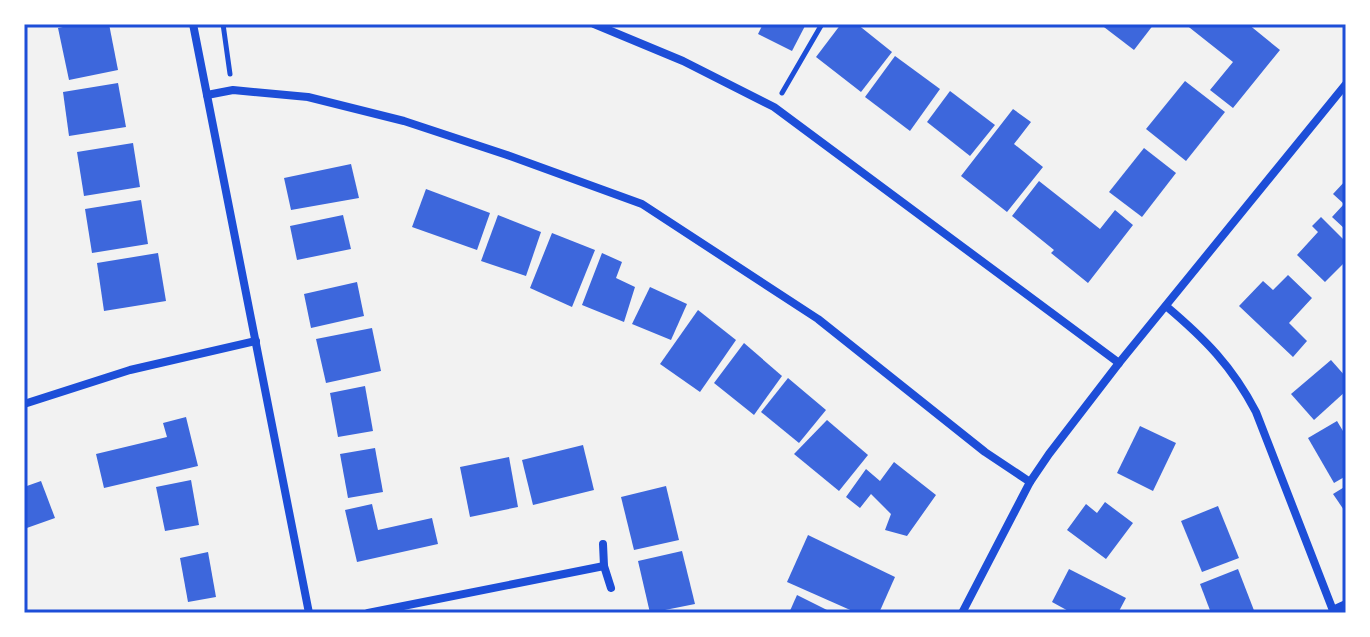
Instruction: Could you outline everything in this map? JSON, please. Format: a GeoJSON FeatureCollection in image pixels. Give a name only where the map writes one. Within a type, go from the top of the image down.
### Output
{"type":"FeatureCollection","features":[{"type":"Feature","properties":{"kind":"street"},"geometry":{"type":"LineString","coordinates":[[193,24],[309,613]]}},
{"type":"Feature","properties":{"kind":"street"},"geometry":{"type":"LineString","coordinates":[[594,24],[683,61],[774,107],[1119,363]]}},
{"type":"Feature","properties":{"kind":"street"},"geometry":{"type":"LineString","coordinates":[[962,613],[1030,482],[1119,363],[1346,84]]}},
{"type":"Feature","properties":{"kind":"street"},"geometry":{"type":"LineString","coordinates":[[207,95],[233,90],[308,97],[404,121],[642,204],[818,319],[985,452],[1030,482]]}},
{"type":"Feature","properties":{"kind":"street"},"geometry":{"type":"LineString","coordinates":[[1166,306],[1198,333],[1240,381],[1256,412],[1334,612],[1346,604]]}},
{"type":"Feature","properties":{"kind":"street"},"geometry":{"type":"LineString","coordinates":[[24,404],[130,370],[256,341]]}},
{"type":"Feature","properties":{"kind":"street"},"geometry":{"type":"LineString","coordinates":[[603,544],[604,566],[611,588]]}},
{"type":"Feature","properties":{"kind":"street"},"geometry":{"type":"LineString","coordinates":[[368,613],[604,566]]}},
{"type":"Feature","properties":{"kind":"path"},"geometry":{"type":"LineString","coordinates":[[223,24],[233,90]]}},
{"type":"Feature","properties":{"kind":"path"},"geometry":{"type":"LineString","coordinates":[[774,107],[822,24]]}},
{"type":"Feature","properties":{"kind":"building"},"geometry":{"type":"Polygon","coordinates":[[[77,24],[109,24],[118,70],[69,80],[58,28],[77,24]]]}},
{"type":"Feature","properties":{"kind":"building"},"geometry":{"type":"Polygon","coordinates":[[[763,24],[806,24],[792,51],[758,34],[763,24]]]}},
{"type":"Feature","properties":{"kind":"building"},"geometry":{"type":"Polygon","coordinates":[[[841,24],[857,24],[892,52],[861,92],[816,57],[841,24]]]}},
{"type":"Feature","properties":{"kind":"building"},"geometry":{"type":"Polygon","coordinates":[[[1100,24],[1154,24],[1134,50],[1100,24]]]}},
{"type":"Feature","properties":{"kind":"building"},"geometry":{"type":"Polygon","coordinates":[[[1185,24],[1248,24],[1280,50],[1233,108],[1210,90],[1233,62],[1185,24]]]}},
{"type":"Feature","properties":{"kind":"building"},"geometry":{"type":"Polygon","coordinates":[[[895,56],[940,89],[910,131],[865,97],[895,56]]]}},
{"type":"Feature","properties":{"kind":"building"},"geometry":{"type":"Polygon","coordinates":[[[1185,81],[1225,112],[1186,161],[1146,129],[1185,81]]]}},
{"type":"Feature","properties":{"kind":"building"},"geometry":{"type":"Polygon","coordinates":[[[118,83],[126,127],[69,136],[63,92],[118,83]]]}},
{"type":"Feature","properties":{"kind":"building"},"geometry":{"type":"Polygon","coordinates":[[[950,91],[995,125],[970,156],[927,122],[950,91]]]}},
{"type":"Feature","properties":{"kind":"building"},"geometry":{"type":"Polygon","coordinates":[[[1013,109],[1031,122],[1014,144],[1043,167],[1007,212],[961,176],[1013,109]]]}},
{"type":"Feature","properties":{"kind":"building"},"geometry":{"type":"Polygon","coordinates":[[[133,143],[140,187],[84,196],[77,152],[133,143]]]}},
{"type":"Feature","properties":{"kind":"building"},"geometry":{"type":"Polygon","coordinates":[[[1144,148],[1176,173],[1142,217],[1109,192],[1144,148]]]}},
{"type":"Feature","properties":{"kind":"building"},"geometry":{"type":"Polygon","coordinates":[[[351,164],[359,198],[291,210],[284,178],[351,164]]]}},
{"type":"Feature","properties":{"kind":"building"},"geometry":{"type":"Polygon","coordinates":[[[1346,180],[1346,230],[1332,217],[1344,204],[1333,194],[1346,180]]]}},
{"type":"Feature","properties":{"kind":"building"},"geometry":{"type":"Polygon","coordinates":[[[1039,181],[1100,229],[1115,210],[1133,225],[1088,283],[1012,216],[1039,181]]]}},
{"type":"Feature","properties":{"kind":"building"},"geometry":{"type":"Polygon","coordinates":[[[426,189],[490,213],[477,250],[412,227],[426,189]]]}},
{"type":"Feature","properties":{"kind":"building"},"geometry":{"type":"Polygon","coordinates":[[[141,200],[148,244],[92,253],[85,209],[141,200]]]}},
{"type":"Feature","properties":{"kind":"building"},"geometry":{"type":"Polygon","coordinates":[[[343,215],[351,249],[297,260],[290,226],[343,215]]]}},
{"type":"Feature","properties":{"kind":"building"},"geometry":{"type":"Polygon","coordinates":[[[498,215],[541,232],[526,276],[481,261],[498,215]]]}},
{"type":"Feature","properties":{"kind":"building"},"geometry":{"type":"Polygon","coordinates":[[[1321,217],[1346,242],[1346,261],[1325,282],[1297,255],[1318,232],[1312,226],[1321,217]]]}},
{"type":"Feature","properties":{"kind":"building"},"geometry":{"type":"Polygon","coordinates":[[[552,233],[595,250],[572,307],[530,288],[552,233]]]}},
{"type":"Feature","properties":{"kind":"building"},"geometry":{"type":"Polygon","coordinates":[[[158,253],[166,301],[104,311],[97,263],[158,253]]]}},
{"type":"Feature","properties":{"kind":"building"},"geometry":{"type":"Polygon","coordinates":[[[602,253],[622,262],[616,278],[635,287],[624,322],[582,305],[602,253]]]}},
{"type":"Feature","properties":{"kind":"building"},"geometry":{"type":"Polygon","coordinates":[[[1288,275],[1312,298],[1289,323],[1307,341],[1293,357],[1239,306],[1263,281],[1273,290],[1288,275]]]}},
{"type":"Feature","properties":{"kind":"building"},"geometry":{"type":"Polygon","coordinates":[[[357,282],[364,316],[311,328],[304,294],[357,282]]]}},
{"type":"Feature","properties":{"kind":"building"},"geometry":{"type":"Polygon","coordinates":[[[650,287],[687,304],[671,340],[632,324],[650,287]]]}},
{"type":"Feature","properties":{"kind":"building"},"geometry":{"type":"Polygon","coordinates":[[[698,310],[736,340],[700,392],[660,364],[698,310]]]}},
{"type":"Feature","properties":{"kind":"building"},"geometry":{"type":"Polygon","coordinates":[[[372,328],[381,371],[326,383],[316,339],[372,328]]]}},
{"type":"Feature","properties":{"kind":"building"},"geometry":{"type":"Polygon","coordinates":[[[744,343],[782,376],[754,415],[714,383],[744,343]]]}},
{"type":"Feature","properties":{"kind":"building"},"geometry":{"type":"Polygon","coordinates":[[[1331,360],[1346,377],[1346,391],[1314,420],[1291,394],[1331,360]]]}},
{"type":"Feature","properties":{"kind":"building"},"geometry":{"type":"Polygon","coordinates":[[[788,378],[826,410],[799,443],[761,412],[788,378]]]}},
{"type":"Feature","properties":{"kind":"building"},"geometry":{"type":"Polygon","coordinates":[[[365,386],[373,431],[338,437],[330,393],[365,386]]]}},
{"type":"Feature","properties":{"kind":"building"},"geometry":{"type":"Polygon","coordinates":[[[186,417],[198,466],[104,488],[96,454],[167,437],[163,423],[186,417]]]}},
{"type":"Feature","properties":{"kind":"building"},"geometry":{"type":"Polygon","coordinates":[[[827,420],[868,455],[839,491],[794,454],[827,420]]]}},
{"type":"Feature","properties":{"kind":"building"},"geometry":{"type":"Polygon","coordinates":[[[1337,421],[1346,436],[1346,476],[1334,483],[1308,438],[1337,421]]]}},
{"type":"Feature","properties":{"kind":"building"},"geometry":{"type":"Polygon","coordinates":[[[1140,426],[1176,443],[1153,491],[1117,473],[1140,426]]]}},
{"type":"Feature","properties":{"kind":"building"},"geometry":{"type":"Polygon","coordinates":[[[583,445],[594,490],[533,505],[522,460],[583,445]]]}},
{"type":"Feature","properties":{"kind":"building"},"geometry":{"type":"Polygon","coordinates":[[[375,448],[383,492],[348,498],[340,454],[375,448]]]}},
{"type":"Feature","properties":{"kind":"building"},"geometry":{"type":"Polygon","coordinates":[[[509,457],[518,507],[470,517],[460,467],[509,457]]]}},
{"type":"Feature","properties":{"kind":"building"},"geometry":{"type":"Polygon","coordinates":[[[894,462],[936,495],[907,536],[885,530],[891,514],[871,494],[860,508],[846,497],[866,469],[880,481],[894,462]]]}},
{"type":"Feature","properties":{"kind":"building"},"geometry":{"type":"Polygon","coordinates":[[[191,480],[199,525],[165,531],[156,487],[191,480]]]}},
{"type":"Feature","properties":{"kind":"building"},"geometry":{"type":"Polygon","coordinates":[[[41,481],[55,518],[24,529],[24,487],[41,481]]]}},
{"type":"Feature","properties":{"kind":"building"},"geometry":{"type":"Polygon","coordinates":[[[666,486],[679,540],[634,550],[621,497],[666,486]]]}},
{"type":"Feature","properties":{"kind":"building"},"geometry":{"type":"Polygon","coordinates":[[[1346,486],[1346,513],[1333,494],[1346,486]]]}},
{"type":"Feature","properties":{"kind":"building"},"geometry":{"type":"Polygon","coordinates":[[[1105,502],[1133,523],[1106,559],[1067,530],[1086,504],[1097,513],[1105,502]]]}},
{"type":"Feature","properties":{"kind":"building"},"geometry":{"type":"Polygon","coordinates":[[[372,504],[378,530],[432,518],[438,544],[357,562],[345,510],[372,504]]]}},
{"type":"Feature","properties":{"kind":"building"},"geometry":{"type":"Polygon","coordinates":[[[1218,506],[1239,558],[1202,572],[1181,521],[1218,506]]]}},
{"type":"Feature","properties":{"kind":"building"},"geometry":{"type":"Polygon","coordinates":[[[808,535],[895,577],[879,613],[857,613],[787,582],[808,535]]]}},
{"type":"Feature","properties":{"kind":"building"},"geometry":{"type":"Polygon","coordinates":[[[682,551],[695,604],[650,613],[638,561],[682,551]]]}},
{"type":"Feature","properties":{"kind":"building"},"geometry":{"type":"Polygon","coordinates":[[[208,552],[216,597],[188,602],[180,558],[208,552]]]}},
{"type":"Feature","properties":{"kind":"building"},"geometry":{"type":"Polygon","coordinates":[[[1069,569],[1126,598],[1118,613],[1072,613],[1052,602],[1069,569]]]}},
{"type":"Feature","properties":{"kind":"building"},"geometry":{"type":"Polygon","coordinates":[[[1238,569],[1255,613],[1211,613],[1200,584],[1238,569]]]}},
{"type":"Feature","properties":{"kind":"building"},"geometry":{"type":"Polygon","coordinates":[[[797,595],[833,613],[789,613],[797,595]]]}}]}
